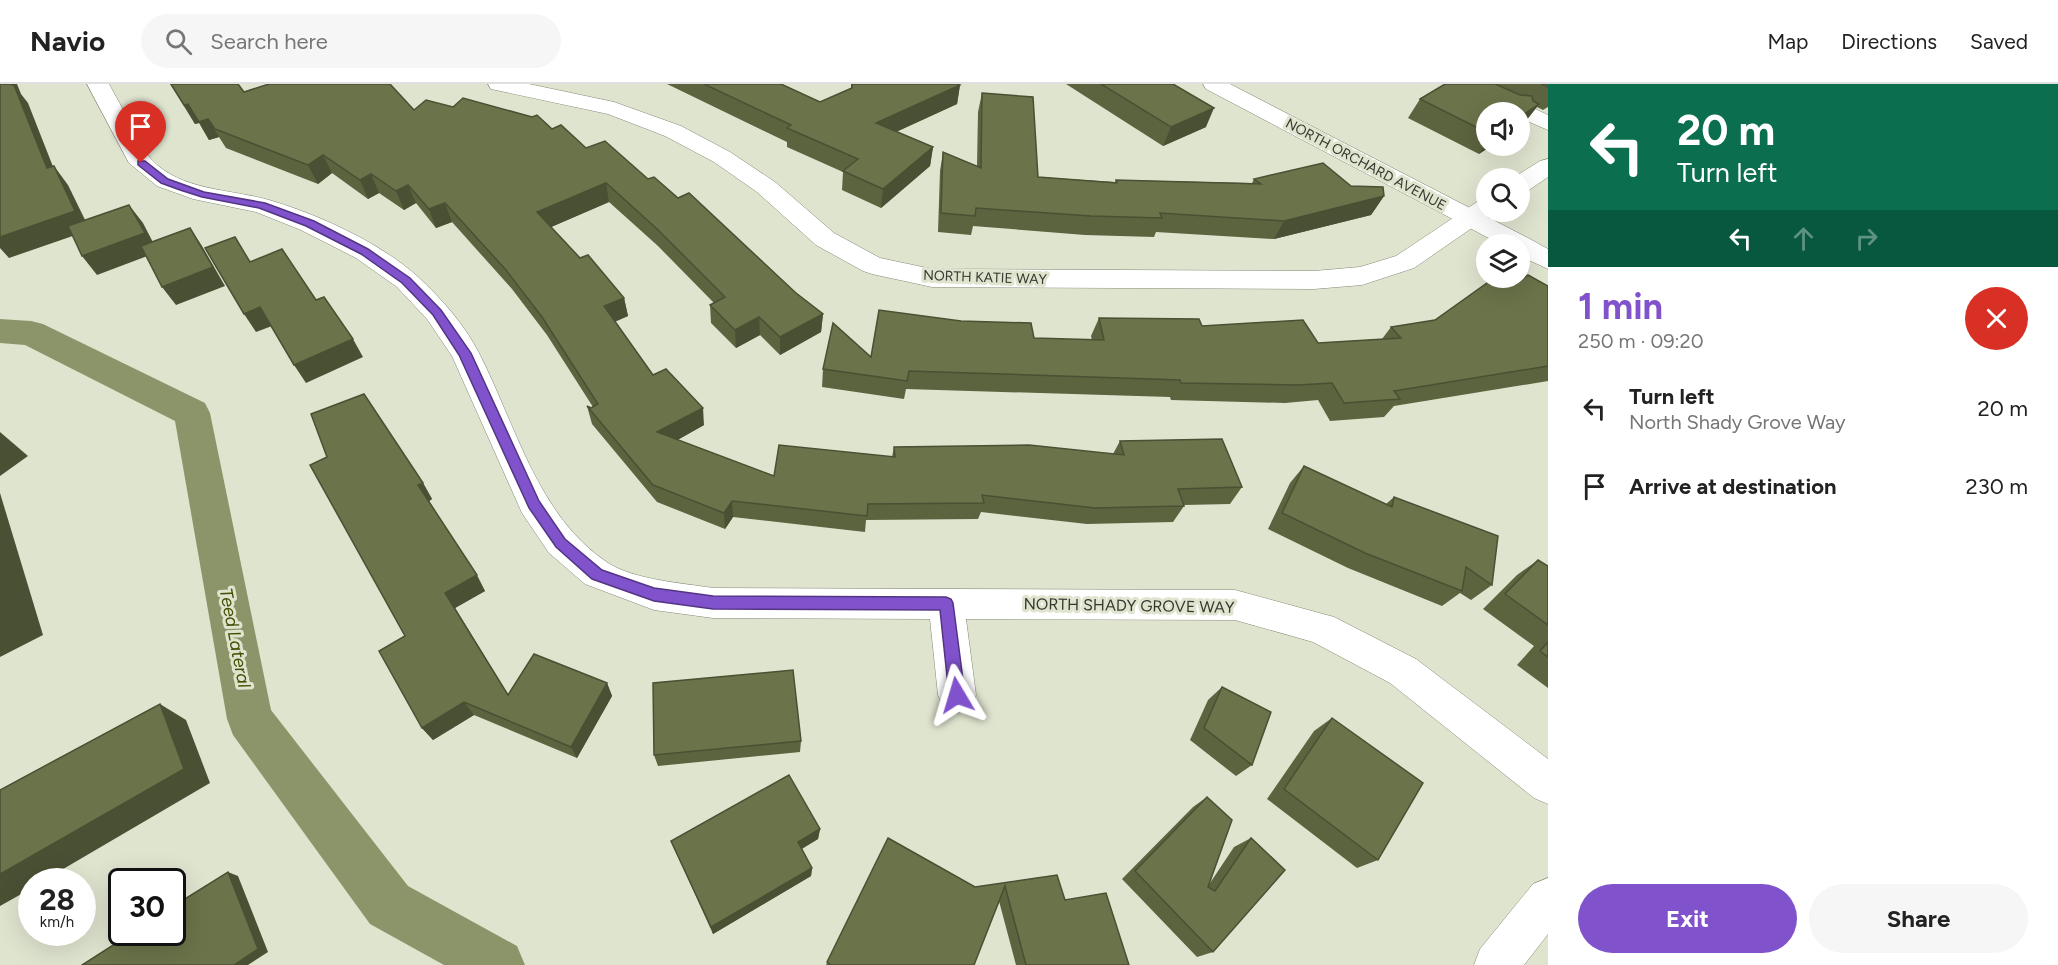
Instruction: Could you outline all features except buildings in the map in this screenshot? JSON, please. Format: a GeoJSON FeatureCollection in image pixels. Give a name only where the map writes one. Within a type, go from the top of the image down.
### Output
{"type":"FeatureCollection","features":[{"type":"Feature","properties":{"kind":"street","name":"NORTH SHADY GROVE WAY"},"geometry":{"type":"LineString","coordinates":[[98,84],[141,163],[165,181],[202,194],[262,206],[310,224],[364,252],[406,281],[437,312],[465,353],[533,504],[561,543],[597,574],[654,595],[713,603],[1235,605],[1321,628],[1403,671],[1548,784]]}},
{"type":"Feature","properties":{"kind":"street","name":"NORTH KATIE WAY"},"geometry":{"type":"LineString","coordinates":[[499,84],[605,107],[674,131],[722,157],[766,187],[825,239],[872,265],[932,278],[1314,280],[1362,276],[1406,262],[1476,214]]}},
{"type":"Feature","properties":{"kind":"street","name":"NORTH ORCHARD AVENUE"},"geometry":{"type":"LineString","coordinates":[[1214,84],[1476,212]]}},
{"type":"Feature","properties":{"kind":"street"},"geometry":{"type":"LineString","coordinates":[[1464,84],[1548,123]]}},
{"type":"Feature","properties":{"kind":"street"},"geometry":{"type":"LineString","coordinates":[[1530,178],[1548,166]]}},
{"type":"Feature","properties":{"kind":"street","name":"NORTH ORCHARD AVENUE"},"geometry":{"type":"LineString","coordinates":[[1490,222],[1505,234]]}},
{"type":"Feature","properties":{"kind":"street","name":"NORTH ORCHARD AVENUE"},"geometry":{"type":"LineString","coordinates":[[1530,251],[1548,260]]}},
{"type":"Feature","properties":{"kind":"street"},"geometry":{"type":"LineString","coordinates":[[946,603],[957,695]]}},
{"type":"Feature","properties":{"kind":"street"},"geometry":{"type":"LineString","coordinates":[[1496,965],[1548,898]]}},
{"type":"Feature","properties":{"kind":"waterway","name":"Teed Lateral"},"geometry":{"type":"LineString","coordinates":[[0,331],[31,333],[192,413],[250,719],[389,905],[498,965]]}},
{"type":"Feature","properties":{"kind":"route"},"geometry":{"type":"LineString","coordinates":[[141,163],[165,181],[183,188],[262,206],[310,224],[364,252],[406,281],[437,312],[465,353],[533,504],[561,543],[597,574],[654,595],[713,603],[946,603],[957,695]]}}]}
